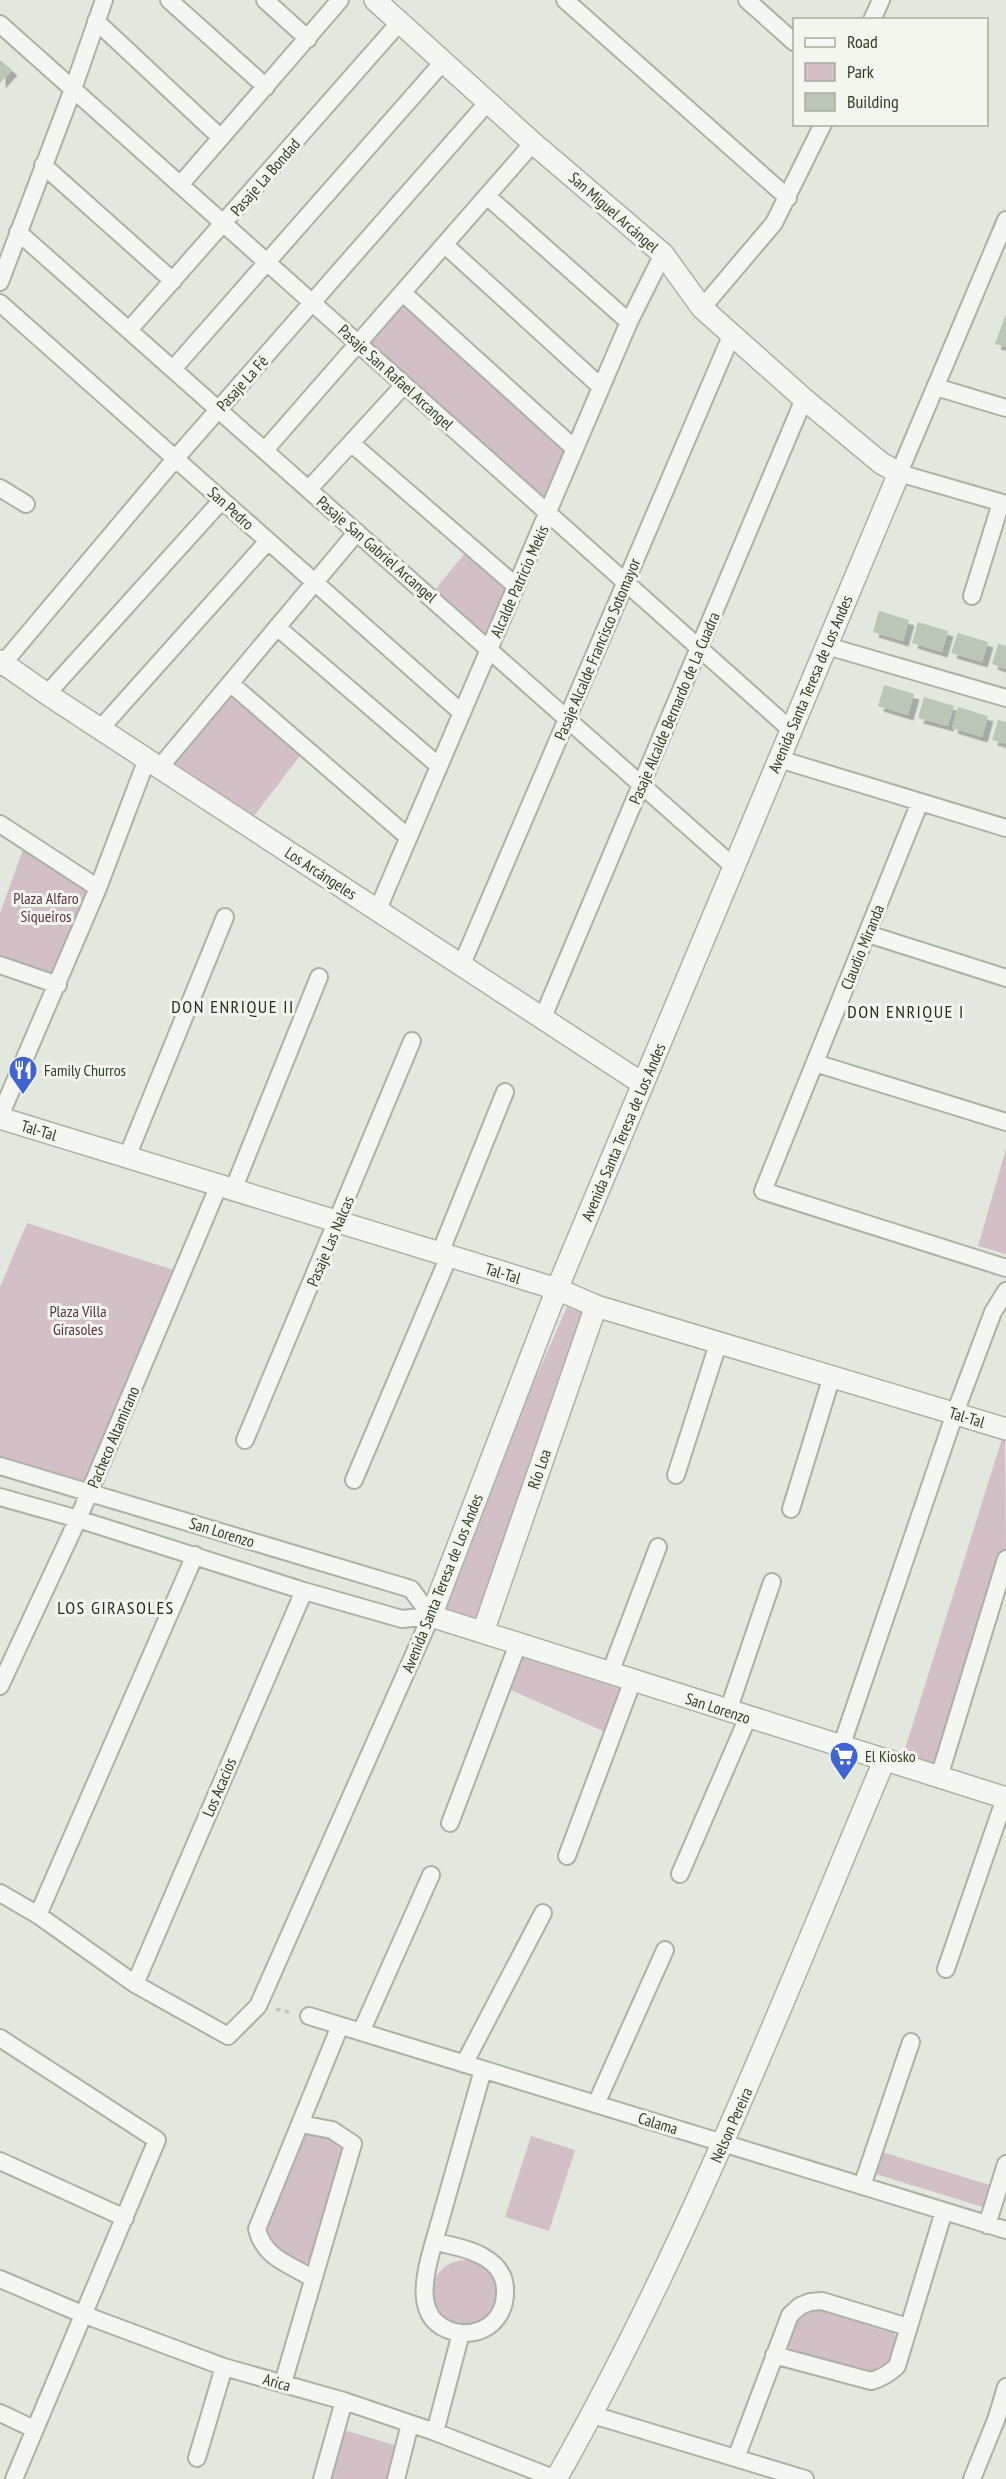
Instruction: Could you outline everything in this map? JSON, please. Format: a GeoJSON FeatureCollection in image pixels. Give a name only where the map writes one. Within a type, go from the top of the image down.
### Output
{"type":"FeatureCollection","features":[{"type":"Feature","properties":{"kind":"street"},"geometry":{"type":"LineString","coordinates":[[0,282],[104,0]]}},
{"type":"Feature","properties":{"kind":"street"},"geometry":{"type":"LineString","coordinates":[[169,0],[266,87]]}},
{"type":"Feature","properties":{"kind":"street"},"geometry":{"type":"LineString","coordinates":[[265,0],[308,39]]}},
{"type":"Feature","properties":{"kind":"street"},"geometry":{"type":"LineString","coordinates":[[180,185],[340,0]]}},
{"type":"Feature","properties":{"kind":"street","name":"San Miguel Arcángel"},"geometry":{"type":"LineString","coordinates":[[375,0],[533,142],[663,254],[702,308],[804,399],[881,463],[899,473],[1004,503]]}},
{"type":"Feature","properties":{"kind":"street"},"geometry":{"type":"LineString","coordinates":[[747,0],[793,40]]}},
{"type":"Feature","properties":{"kind":"street"},"geometry":{"type":"LineString","coordinates":[[873,18],[881,0]]}},
{"type":"Feature","properties":{"kind":"street"},"geometry":{"type":"LineString","coordinates":[[572,2],[788,198]]}},
{"type":"Feature","properties":{"kind":"street"},"geometry":{"type":"LineString","coordinates":[[96,21],[221,138]]}},
{"type":"Feature","properties":{"kind":"street","name":"Pasaje La Bondad"},"geometry":{"type":"LineString","coordinates":[[129,330],[399,23]]}},
{"type":"Feature","properties":{"kind":"street","name":"Pasaje San Rafael Arcangel"},"geometry":{"type":"LineString","coordinates":[[0,24],[791,730]]}},
{"type":"Feature","properties":{"kind":"street"},"geometry":{"type":"LineString","coordinates":[[173,369],[443,62]]}},
{"type":"Feature","properties":{"kind":"street","name":"Pasaje La Fé"},"geometry":{"type":"LineString","coordinates":[[1,663],[488,102]]}},
{"type":"Feature","properties":{"kind":"street"},"geometry":{"type":"LineString","coordinates":[[702,308],[766,234],[788,198],[821,126]]}},
{"type":"Feature","properties":{"kind":"street"},"geometry":{"type":"LineString","coordinates":[[265,450],[488,197],[533,142]]}},
{"type":"Feature","properties":{"kind":"street"},"geometry":{"type":"LineString","coordinates":[[43,165],[172,281]]}},
{"type":"Feature","properties":{"kind":"street"},"geometry":{"type":"LineString","coordinates":[[488,197],[629,322]]}},
{"type":"Feature","properties":{"kind":"street","name":"Avenida Santa Teresa de Los Andes"},"geometry":{"type":"LineString","coordinates":[[135,1983],[228,2036],[258,2006],[431,1616],[557,1289],[1006,220]]}},
{"type":"Feature","properties":{"kind":"street","name":"Pasaje San Gabriel Arcangel"},"geometry":{"type":"LineString","coordinates":[[18,232],[642,783],[734,867]]}},
{"type":"Feature","properties":{"kind":"street"},"geometry":{"type":"LineString","coordinates":[[445,245],[601,387]]}},
{"type":"Feature","properties":{"kind":"street","name":"Alcalde Patricio Mekis"},"geometry":{"type":"LineString","coordinates":[[378,909],[549,514],[629,322],[663,254]]}},
{"type":"Feature","properties":{"kind":"street"},"geometry":{"type":"LineString","coordinates":[[403,293],[575,449]]}},
{"type":"Feature","properties":{"kind":"street","name":"San Pedro"},"geometry":{"type":"LineString","coordinates":[[0,303],[462,713]]}},
{"type":"Feature","properties":{"kind":"street","name":"Pasaje Alcalde Francisco Sotomayor"},"geometry":{"type":"LineString","coordinates":[[462,964],[732,334]]}},
{"type":"Feature","properties":{"kind":"street"},"geometry":{"type":"LineString","coordinates":[[309,489],[404,385]]}},
{"type":"Feature","properties":{"kind":"street"},"geometry":{"type":"LineString","coordinates":[[936,387],[1006,408]]}},
{"type":"Feature","properties":{"kind":"street","name":"Pasaje Alcalde Bernardo de La Cuadra"},"geometry":{"type":"LineString","coordinates":[[543,1017],[804,399]]}},
{"type":"Feature","properties":{"kind":"street"},"geometry":{"type":"LineString","coordinates":[[351,443],[516,586]]}},
{"type":"Feature","properties":{"kind":"street"},"geometry":{"type":"LineString","coordinates":[[0,488],[26,504]]}},
{"type":"Feature","properties":{"kind":"street"},"geometry":{"type":"LineString","coordinates":[[47,694],[222,500]]}},
{"type":"Feature","properties":{"kind":"street"},"geometry":{"type":"LineString","coordinates":[[972,596],[1004,503]]}},
{"type":"Feature","properties":{"kind":"street"},"geometry":{"type":"LineString","coordinates":[[0,1117],[153,763],[230,683],[357,532]]}},
{"type":"Feature","properties":{"kind":"street"},"geometry":{"type":"LineString","coordinates":[[100,729],[268,541]]}},
{"type":"Feature","properties":{"kind":"street"},"geometry":{"type":"LineString","coordinates":[[278,627],[439,766]]}},
{"type":"Feature","properties":{"kind":"street"},"geometry":{"type":"LineString","coordinates":[[827,646],[1006,698]]}},
{"type":"Feature","properties":{"kind":"street","name":"Los Arcángeles"},"geometry":{"type":"LineString","coordinates":[[1,663],[643,1084]]}},
{"type":"Feature","properties":{"kind":"street"},"geometry":{"type":"LineString","coordinates":[[230,683],[408,837]]}},
{"type":"Feature","properties":{"kind":"street"},"geometry":{"type":"LineString","coordinates":[[779,759],[1006,828]]}},
{"type":"Feature","properties":{"kind":"street","name":"Claudio Miranda"},"geometry":{"type":"LineString","coordinates":[[920,802],[763,1191],[1006,1268]]}},
{"type":"Feature","properties":{"kind":"street"},"geometry":{"type":"LineString","coordinates":[[0,824],[98,888]]}},
{"type":"Feature","properties":{"kind":"street"},"geometry":{"type":"LineString","coordinates":[[127,1157],[225,917]]}},
{"type":"Feature","properties":{"kind":"street"},"geometry":{"type":"LineString","coordinates":[[868,934],[1006,978]]}},
{"type":"Feature","properties":{"kind":"street"},"geometry":{"type":"LineString","coordinates":[[0,965],[58,985]]}},
{"type":"Feature","properties":{"kind":"street","name":"Pacheco Altamirano"},"geometry":{"type":"LineString","coordinates":[[0,1686],[78,1519],[319,977]]}},
{"type":"Feature","properties":{"kind":"street","name":"Pasaje Las Nalcas"},"geometry":{"type":"LineString","coordinates":[[245,1440],[412,1041]]}},
{"type":"Feature","properties":{"kind":"street"},"geometry":{"type":"LineString","coordinates":[[814,1063],[1006,1122]]}},
{"type":"Feature","properties":{"kind":"street"},"geometry":{"type":"LineString","coordinates":[[354,1480],[444,1255],[505,1092]]}},
{"type":"Feature","properties":{"kind":"street","name":"Tal-Tal"},"geometry":{"type":"LineString","coordinates":[[0,1117],[557,1289],[596,1306],[719,1341],[1006,1429]]}},
{"type":"Feature","properties":{"kind":"street"},"geometry":{"type":"LineString","coordinates":[[841,1747],[955,1413],[993,1312],[1006,1291]]}},
{"type":"Feature","properties":{"kind":"street","name":"Río Loa"},"geometry":{"type":"LineString","coordinates":[[483,1632],[596,1306]]}},
{"type":"Feature","properties":{"kind":"street"},"geometry":{"type":"LineString","coordinates":[[676,1475],[719,1341]]}},
{"type":"Feature","properties":{"kind":"street"},"geometry":{"type":"LineString","coordinates":[[790,1509],[832,1376]]}},
{"type":"Feature","properties":{"kind":"street","name":"San Lorenzo"},"geometry":{"type":"LineString","coordinates":[[0,1466],[411,1589],[431,1616]]}},
{"type":"Feature","properties":{"kind":"street","name":"San Lorenzo"},"geometry":{"type":"LineString","coordinates":[[0,1497],[402,1619],[431,1616],[1006,1798]]}},
{"type":"Feature","properties":{"kind":"street"},"geometry":{"type":"LineString","coordinates":[[610,1673],[658,1547]]}},
{"type":"Feature","properties":{"kind":"street"},"geometry":{"type":"LineString","coordinates":[[38,1915],[195,1555]]}},
{"type":"Feature","properties":{"kind":"street"},"geometry":{"type":"LineString","coordinates":[[939,1778],[1006,1559]]}},
{"type":"Feature","properties":{"kind":"street"},"geometry":{"type":"LineString","coordinates":[[680,1874],[738,1714],[772,1582]]}},
{"type":"Feature","properties":{"kind":"street","name":"Los Acacios"},"geometry":{"type":"LineString","coordinates":[[135,1983],[304,1591]]}},
{"type":"Feature","properties":{"kind":"street"},"geometry":{"type":"LineString","coordinates":[[450,1823],[518,1644]]}},
{"type":"Feature","properties":{"kind":"street"},"geometry":{"type":"LineString","coordinates":[[567,1856],[633,1680]]}},
{"type":"Feature","properties":{"kind":"street","name":"Nelson Pereira"},"geometry":{"type":"LineString","coordinates":[[556,2479],[593,2415],[724,2144],[884,1761]]}},
{"type":"Feature","properties":{"kind":"street"},"geometry":{"type":"LineString","coordinates":[[946,1969],[1006,1798]]}},
{"type":"Feature","properties":{"kind":"street"},"geometry":{"type":"LineString","coordinates":[[361,2032],[431,1875]]}},
{"type":"Feature","properties":{"kind":"street"},"geometry":{"type":"LineString","coordinates":[[0,1893],[38,1915],[135,1983]]}},
{"type":"Feature","properties":{"kind":"street"},"geometry":{"type":"LineString","coordinates":[[465,2064],[543,1913]]}},
{"type":"Feature","properties":{"kind":"street"},"geometry":{"type":"LineString","coordinates":[[596,2104],[665,1950]]}},
{"type":"Feature","properties":{"kind":"street","name":"Calama"},"geometry":{"type":"LineString","coordinates":[[309,2016],[1006,2230]]}},
{"type":"Feature","properties":{"kind":"street"},"geometry":{"type":"LineString","coordinates":[[312,2278],[267,2252],[257,2229],[340,2026]]}},
{"type":"Feature","properties":{"kind":"street"},"geometry":{"type":"LineString","coordinates":[[0,2038],[157,2140],[14,2479]]}},
{"type":"Feature","properties":{"kind":"street"},"geometry":{"type":"LineString","coordinates":[[862,2186],[911,2042]]}},
{"type":"Feature","properties":{"kind":"street"},"geometry":{"type":"LineString","coordinates":[[434,2242],[453,2246],[491,2261],[501,2272],[506,2286],[505,2301],[500,2315],[489,2326],[476,2332],[461,2333],[440,2325],[432,2317],[427,2307],[424,2274],[483,2070]]}},
{"type":"Feature","properties":{"kind":"street"},"geometry":{"type":"LineString","coordinates":[[283,2383],[353,2144],[332,2130],[301,2124]]}},
{"type":"Feature","properties":{"kind":"street"},"geometry":{"type":"LineString","coordinates":[[0,2161],[125,2218]]}},
{"type":"Feature","properties":{"kind":"street"},"geometry":{"type":"LineString","coordinates":[[987,2225],[1006,2164]]}},
{"type":"Feature","properties":{"kind":"street"},"geometry":{"type":"LineString","coordinates":[[774,2355],[871,2382],[883,2378],[897,2366],[944,2211]]}},
{"type":"Feature","properties":{"kind":"street","name":"Arica"},"geometry":{"type":"LineString","coordinates":[[0,2279],[82,2314],[224,2367],[344,2401],[435,2432],[556,2479]]}},
{"type":"Feature","properties":{"kind":"street"},"geometry":{"type":"LineString","coordinates":[[736,2458],[790,2315],[800,2306],[822,2301],[908,2327]]}},
{"type":"Feature","properties":{"kind":"street"},"geometry":{"type":"LineString","coordinates":[[435,2432],[461,2333]]}},
{"type":"Feature","properties":{"kind":"street"},"geometry":{"type":"LineString","coordinates":[[198,2458],[224,2367]]}},
{"type":"Feature","properties":{"kind":"street"},"geometry":{"type":"LineString","coordinates":[[972,2479],[1001,2422],[1006,2387]]}},
{"type":"Feature","properties":{"kind":"street"},"geometry":{"type":"LineString","coordinates":[[322,2479],[344,2401]]}},
{"type":"Feature","properties":{"kind":"street"},"geometry":{"type":"LineString","coordinates":[[0,2413],[34,2429]]}},
{"type":"Feature","properties":{"kind":"street"},"geometry":{"type":"LineString","coordinates":[[593,2415],[736,2458],[761,2473],[805,2479]]}},
{"type":"Feature","properties":{"kind":"street"},"geometry":{"type":"LineString","coordinates":[[396,2479],[410,2424]]}},
{"type":"Feature","properties":{"kind":"path"},"geometry":{"type":"LineString","coordinates":[[258,2006],[309,2016]]}},
{"type":"Feature","properties":{"kind":"green space"},"geometry":{"type":"Polygon","coordinates":[[[403,293],[575,449],[549,514],[358,344],[403,293]]]}},
{"type":"Feature","properties":{"kind":"green space"},"geometry":{"type":"Polygon","coordinates":[[[469,548],[509,585],[487,639],[434,591],[469,548]]]}},
{"type":"Feature","properties":{"kind":"green space"},"geometry":{"type":"Polygon","coordinates":[[[231,691],[302,753],[254,816],[173,762],[231,691]]]}},
{"type":"Feature","properties":{"kind":"green space","name":"Plaza Alfaro Siqueiros"},"geometry":{"type":"Polygon","coordinates":[[[26,841],[98,888],[58,985],[0,965],[0,913],[26,841]]]}},
{"type":"Feature","properties":{"kind":"green space"},"geometry":{"type":"Polygon","coordinates":[[[1006,1149],[1006,1254],[978,1246],[1006,1149]]]}},
{"type":"Feature","properties":{"kind":"green space","name":"Plaza Villa Girasoles"},"geometry":{"type":"Polygon","coordinates":[[[27,1223],[183,1273],[89,1492],[0,1466],[0,1287],[27,1223]]]}},
{"type":"Feature","properties":{"kind":"green space"},"geometry":{"type":"Polygon","coordinates":[[[567,1307],[586,1314],[483,1632],[431,1616],[567,1307]]]}},
{"type":"Feature","properties":{"kind":"green space"},"geometry":{"type":"Polygon","coordinates":[[[1005,1429],[1006,1559],[939,1777],[900,1765],[1005,1429]]]}},
{"type":"Feature","properties":{"kind":"green space"},"geometry":{"type":"Polygon","coordinates":[[[518,1644],[633,1680],[612,1735],[502,1686],[518,1644]]]}},
{"type":"Feature","properties":{"kind":"green space"},"geometry":{"type":"Polygon","coordinates":[[[332,2130],[346,2146],[312,2259],[303,2265],[296,2265],[257,2229],[289,2153],[306,2133],[332,2130]]]}},
{"type":"Feature","properties":{"kind":"green space"},"geometry":{"type":"Polygon","coordinates":[[[531,2136],[575,2150],[549,2231],[505,2217],[531,2136]]]}},
{"type":"Feature","properties":{"kind":"green space"},"geometry":{"type":"Polygon","coordinates":[[[879,2151],[993,2186],[986,2208],[872,2173],[879,2151]]]}},
{"type":"Feature","properties":{"kind":"green space"},"geometry":{"type":"Polygon","coordinates":[[[458,2260],[472,2260],[484,2265],[493,2274],[498,2293],[496,2306],[489,2317],[472,2326],[458,2326],[446,2321],[437,2312],[432,2300],[432,2286],[437,2274],[446,2265],[458,2260]]]}},
{"type":"Feature","properties":{"kind":"green space"},"geometry":{"type":"Polygon","coordinates":[[[818,2307],[892,2327],[901,2350],[876,2377],[790,2356],[788,2343],[798,2314],[818,2307]]]}},
{"type":"Feature","properties":{"kind":"green space"},"geometry":{"type":"Polygon","coordinates":[[[341,2429],[401,2447],[391,2479],[326,2479],[341,2429]]]}},
{"type":"Feature","properties":{"kind":"building"},"geometry":{"type":"Polygon","coordinates":[[[0,60],[12,70],[0,83],[0,60]]]}},
{"type":"Feature","properties":{"kind":"building"},"geometry":{"type":"Polygon","coordinates":[[[1006,314],[1006,347],[995,344],[1006,314]]]}},
{"type":"Feature","properties":{"kind":"building"},"geometry":{"type":"Polygon","coordinates":[[[879,611],[909,620],[903,641],[873,632],[879,611]]]}},
{"type":"Feature","properties":{"kind":"building"},"geometry":{"type":"Polygon","coordinates":[[[918,622],[948,631],[942,652],[912,643],[918,622]]]}},
{"type":"Feature","properties":{"kind":"building"},"geometry":{"type":"Polygon","coordinates":[[[958,633],[988,642],[982,662],[951,653],[958,633]]]}},
{"type":"Feature","properties":{"kind":"building"},"geometry":{"type":"Polygon","coordinates":[[[998,644],[1006,646],[1006,669],[992,664],[998,644]]]}},
{"type":"Feature","properties":{"kind":"building"},"geometry":{"type":"Polygon","coordinates":[[[884,685],[914,694],[908,715],[878,706],[884,685]]]}},
{"type":"Feature","properties":{"kind":"building"},"geometry":{"type":"Polygon","coordinates":[[[924,697],[954,706],[948,726],[918,718],[924,697]]]}},
{"type":"Feature","properties":{"kind":"building"},"geometry":{"type":"Polygon","coordinates":[[[958,707],[988,716],[982,737],[952,728],[958,707]]]}},
{"type":"Feature","properties":{"kind":"building"},"geometry":{"type":"Polygon","coordinates":[[[998,720],[1006,722],[1006,744],[992,740],[998,720]]]}},
{"type":"Feature","properties":{"kind":"place","name":"Family Churros"},"geometry":{"type":"Point","coordinates":[23,1096]}},
{"type":"Feature","properties":{"kind":"place","name":"El Kiosko"},"geometry":{"type":"Point","coordinates":[844,1782]}},
{"type":"Feature","properties":{"kind":"district","name":"DON ENRIQUE II"},"geometry":{"type":"Point","coordinates":[233,1007]}},
{"type":"Feature","properties":{"kind":"district","name":"DON ENRIQUE I"},"geometry":{"type":"Point","coordinates":[906,1012]}},
{"type":"Feature","properties":{"kind":"district","name":"LOS GIRASOLES"},"geometry":{"type":"Point","coordinates":[116,1608]}}]}
